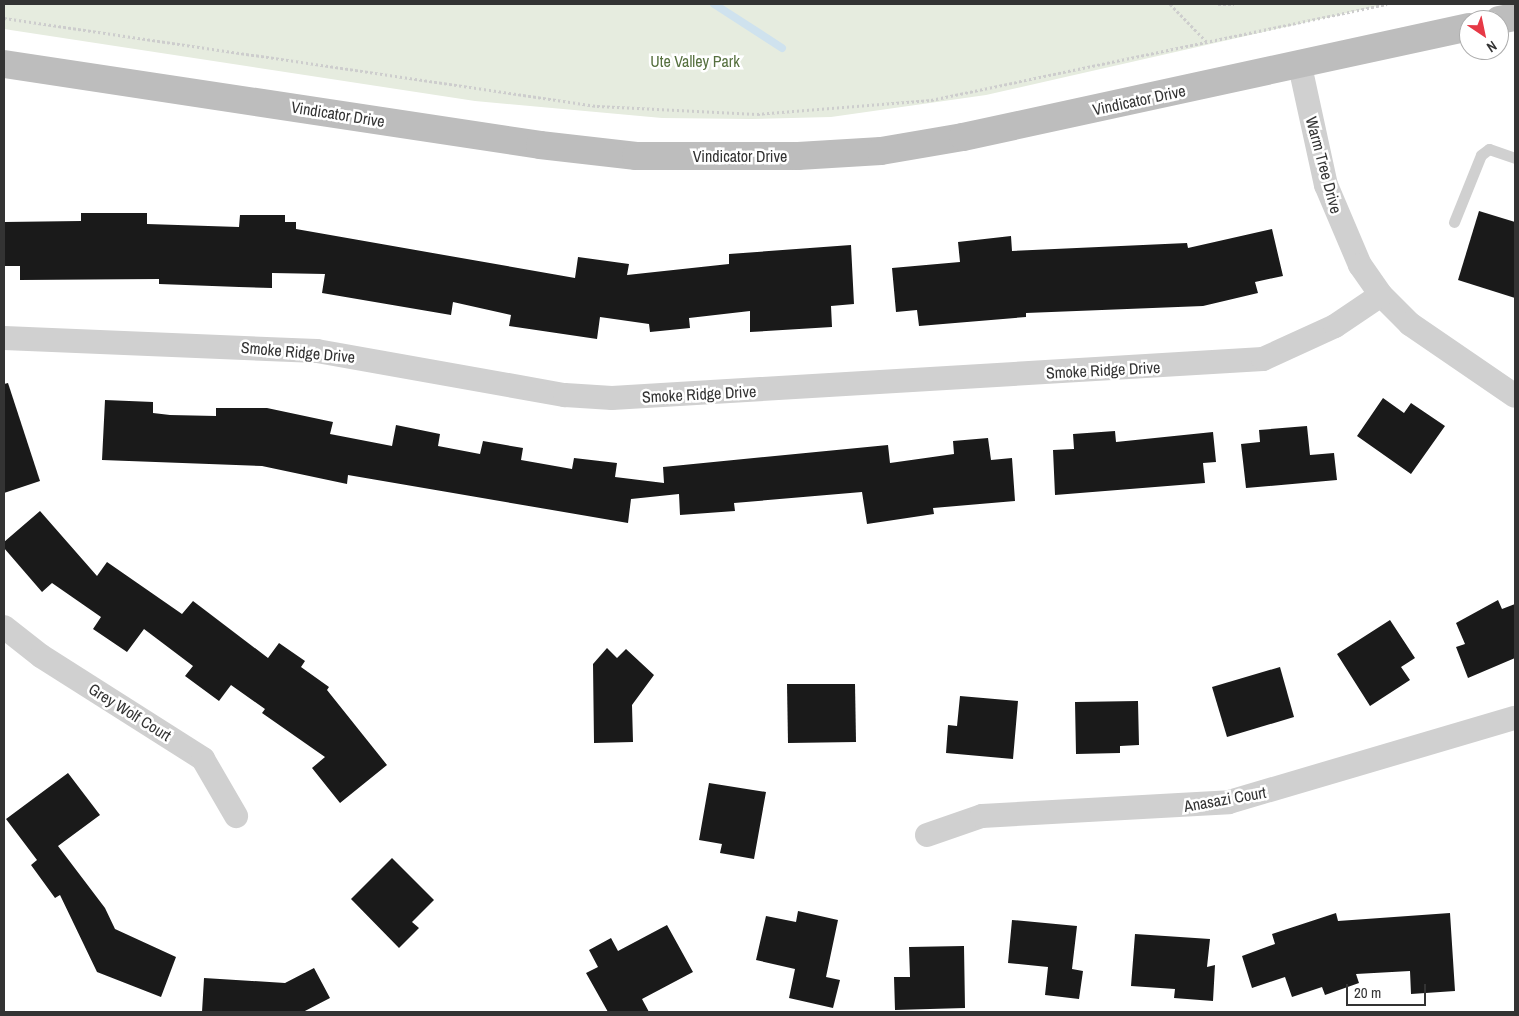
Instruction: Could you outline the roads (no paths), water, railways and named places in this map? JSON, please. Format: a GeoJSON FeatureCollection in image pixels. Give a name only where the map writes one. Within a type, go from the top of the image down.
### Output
{"type":"FeatureCollection","features":[{"type":"Feature","properties":{"kind":"main road","name":"Vindicator Drive"},"geometry":{"type":"LineString","coordinates":[[4,64],[540,145],[636,156],[798,156],[882,151],[963,137],[1300,66],[1459,29]]}},
{"type":"Feature","properties":{"kind":"street","name":"Warm Tree Drive"},"geometry":{"type":"LineString","coordinates":[[1300,66],[1326,185],[1341,229],[1381,295],[1410,324],[1515,396]]}},
{"type":"Feature","properties":{"kind":"street","name":"Smoke Ridge Drive"},"geometry":{"type":"LineString","coordinates":[[4,338],[317,351],[564,395],[612,398],[1263,359],[1335,326],[1381,295]]}},
{"type":"Feature","properties":{"kind":"street","name":"Grey Wolf Court"},"geometry":{"type":"LineString","coordinates":[[4,627],[41,656],[203,759],[236,816]]}},
{"type":"Feature","properties":{"kind":"street","name":"Anasazi Court"},"geometry":{"type":"LineString","coordinates":[[927,835],[982,816],[1229,802],[1515,718]]}},
{"type":"Feature","properties":{"kind":"lane"},"geometry":{"type":"LineString","coordinates":[[1454,222],[1480,155],[1489,149],[1515,158]]}},
{"type":"Feature","properties":{"kind":"waterway"},"geometry":{"type":"LineString","coordinates":[[714,4],[782,48]]}},
{"type":"Feature","properties":{"kind":"park label","name":"Ute Valley Park"},"geometry":{"type":"Point","coordinates":[695,61]}}]}
